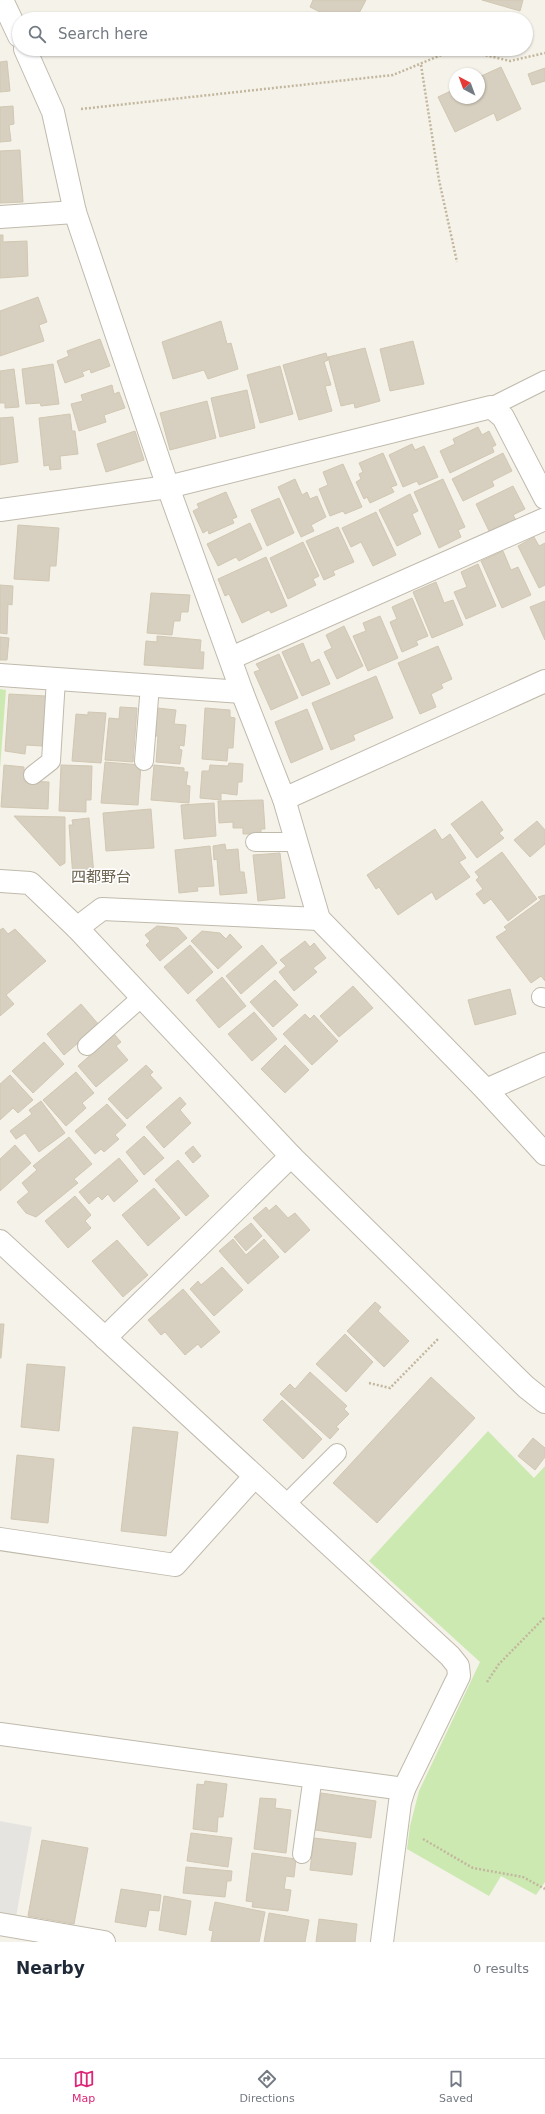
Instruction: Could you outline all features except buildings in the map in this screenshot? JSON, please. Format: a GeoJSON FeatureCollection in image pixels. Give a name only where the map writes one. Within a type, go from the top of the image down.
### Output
{"type":"FeatureCollection","features":[{"type":"Feature","properties":{"kind":"street"},"geometry":{"type":"LineString","coordinates":[[2,0],[12,21]]}},
{"type":"Feature","properties":{"kind":"street"},"geometry":{"type":"LineString","coordinates":[[28,56],[53,112],[75,212],[168,487],[242,692],[284,799],[319,919],[486,1090],[545,1154]]}},
{"type":"Feature","properties":{"kind":"street"},"geometry":{"type":"LineString","coordinates":[[0,217],[75,212]]}},
{"type":"Feature","properties":{"kind":"street"},"geometry":{"type":"LineString","coordinates":[[0,510],[168,487],[490,407],[503,417],[545,498]]}},
{"type":"Feature","properties":{"kind":"street"},"geometry":{"type":"LineString","coordinates":[[231,658],[545,519]]}},
{"type":"Feature","properties":{"kind":"street"},"geometry":{"type":"LineString","coordinates":[[0,675],[242,692]]}},
{"type":"Feature","properties":{"kind":"street"},"geometry":{"type":"LineString","coordinates":[[284,799],[545,681]]}},
{"type":"Feature","properties":{"kind":"street"},"geometry":{"type":"LineString","coordinates":[[0,881],[30,883],[77,928],[291,1156],[526,1387],[545,1402]]}},
{"type":"Feature","properties":{"kind":"street"},"geometry":{"type":"LineString","coordinates":[[77,928],[102,909],[319,919]]}},
{"type":"Feature","properties":{"kind":"street"},"geometry":{"type":"LineString","coordinates":[[486,1090],[545,1064]]}},
{"type":"Feature","properties":{"kind":"street"},"geometry":{"type":"LineString","coordinates":[[105,1338],[291,1156]]}},
{"type":"Feature","properties":{"kind":"street"},"geometry":{"type":"LineString","coordinates":[[0,1241],[458,1666],[459,1676],[404,1789],[400,1802],[382,1942]]}},
{"type":"Feature","properties":{"kind":"street"},"geometry":{"type":"LineString","coordinates":[[0,1540],[175,1565],[254,1477]]}},
{"type":"Feature","properties":{"kind":"street"},"geometry":{"type":"LineString","coordinates":[[0,1734],[404,1789]]}},
{"type":"Feature","properties":{"kind":"street"},"geometry":{"type":"LineString","coordinates":[[1,1927],[104,1942]]}},
{"type":"Feature","properties":{"kind":"lane"},"geometry":{"type":"LineString","coordinates":[[490,407],[545,380]]}},
{"type":"Feature","properties":{"kind":"lane"},"geometry":{"type":"LineString","coordinates":[[33,775],[51,761],[56,679]]}},
{"type":"Feature","properties":{"kind":"lane"},"geometry":{"type":"LineString","coordinates":[[144,761],[150,685]]}},
{"type":"Feature","properties":{"kind":"lane"},"geometry":{"type":"LineString","coordinates":[[254,842],[297,842]]}},
{"type":"Feature","properties":{"kind":"lane"},"geometry":{"type":"LineString","coordinates":[[87,1046],[142,997]]}},
{"type":"Feature","properties":{"kind":"lane"},"geometry":{"type":"LineString","coordinates":[[285,1505],[338,1453]]}},
{"type":"Feature","properties":{"kind":"lane"},"geometry":{"type":"LineString","coordinates":[[302,1854],[313,1776]]}},
{"type":"Feature","properties":{"kind":"path"},"geometry":{"type":"LineString","coordinates":[[533,56],[545,53]]}},
{"type":"Feature","properties":{"kind":"path"},"geometry":{"type":"LineString","coordinates":[[53,112],[393,74],[421,65],[440,56]]}},
{"type":"Feature","properties":{"kind":"path"},"geometry":{"type":"LineString","coordinates":[[490,56],[510,61],[532,56]]}},
{"type":"Feature","properties":{"kind":"path"},"geometry":{"type":"LineString","coordinates":[[421,65],[439,180],[457,262]]}},
{"type":"Feature","properties":{"kind":"path"},"geometry":{"type":"LineString","coordinates":[[369,1383],[390,1388],[458,1320]]}},
{"type":"Feature","properties":{"kind":"path"},"geometry":{"type":"LineString","coordinates":[[486,1683],[499,1664],[545,1617]]}},
{"type":"Feature","properties":{"kind":"path"},"geometry":{"type":"LineString","coordinates":[[419,1834],[424,1840],[474,1868],[523,1877],[545,1889]]}},
{"type":"Feature","properties":{"kind":"green space"},"geometry":{"type":"Polygon","coordinates":[[[0,689],[6,690],[0,769],[0,689]]]}},
{"type":"Feature","properties":{"kind":"green space"},"geometry":{"type":"Polygon","coordinates":[[[488,1431],[534,1478],[545,1466],[545,1882],[536,1895],[501,1876],[489,1896],[407,1849],[410,1826],[419,1791],[480,1662],[369,1561],[488,1431]]]}},
{"type":"Feature","properties":{"kind":"shaded area"},"geometry":{"type":"Polygon","coordinates":[[[0,1821],[32,1827],[16,1917],[0,1915],[0,1821]]]}},
{"type":"Feature","properties":{"kind":"district","name":"四都野台"},"geometry":{"type":"Point","coordinates":[101,877]}}]}
